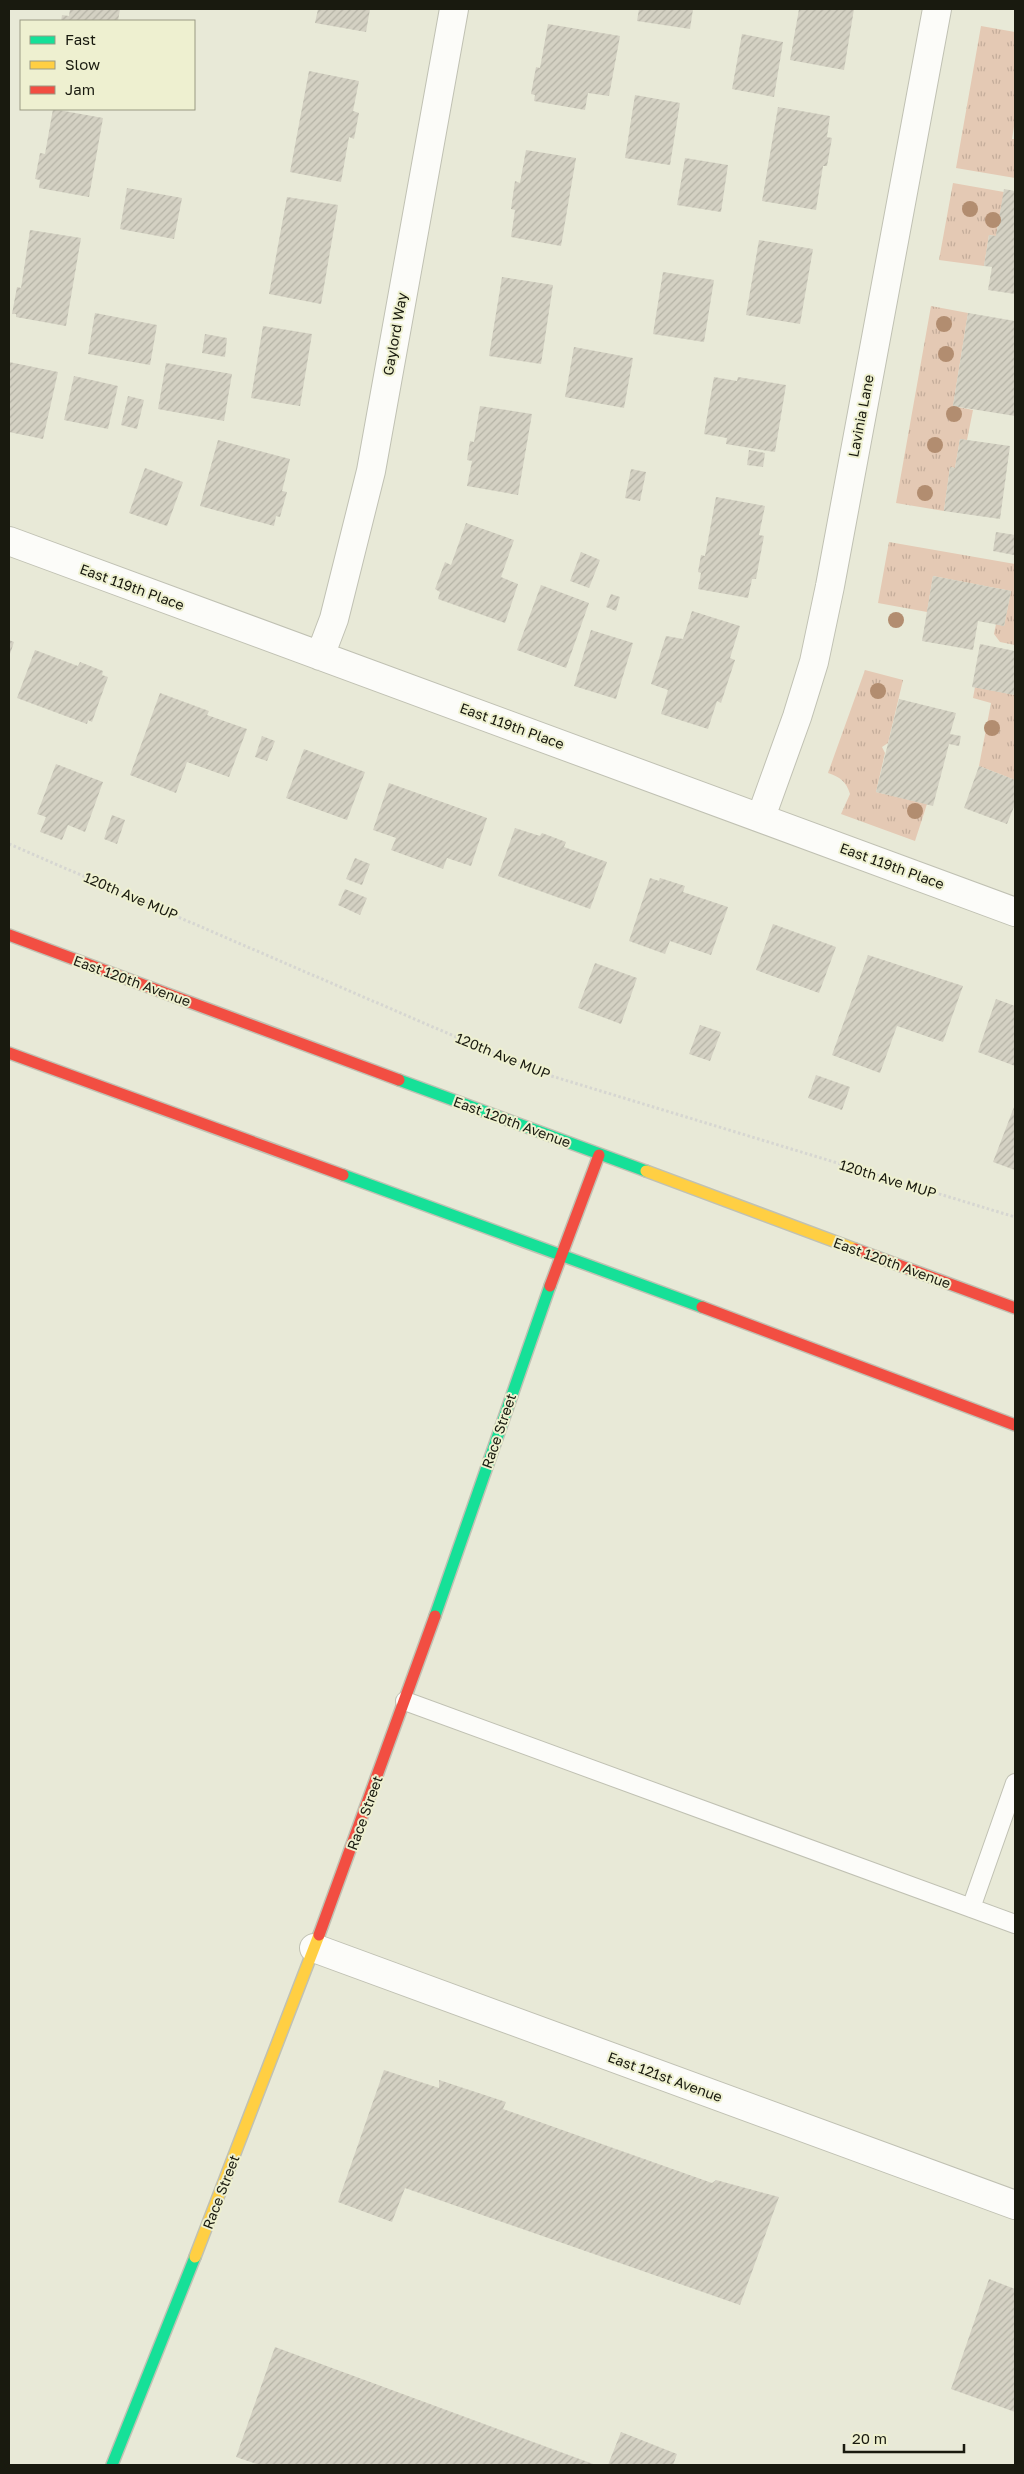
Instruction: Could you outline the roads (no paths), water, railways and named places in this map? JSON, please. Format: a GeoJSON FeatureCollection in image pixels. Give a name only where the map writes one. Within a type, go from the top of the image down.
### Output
{"type":"FeatureCollection","features":[{"type":"Feature","properties":{"kind":"main road","name":"East 120th Avenue"},"geometry":{"type":"LineString","coordinates":[[9,935],[1015,1308]]}},
{"type":"Feature","properties":{"kind":"main road"},"geometry":{"type":"LineString","coordinates":[[9,1053],[562,1255],[1015,1425]]}},
{"type":"Feature","properties":{"kind":"main road","name":"Race Street"},"geometry":{"type":"LineString","coordinates":[[112,2465],[197,2254],[314,1948],[405,1701],[599,1155]]}},
{"type":"Feature","properties":{"kind":"street","name":"Gaylord Way"},"geometry":{"type":"LineString","coordinates":[[320,656],[334,619],[371,471],[454,9]]}},
{"type":"Feature","properties":{"kind":"street","name":"Lavinia Lane"},"geometry":{"type":"LineString","coordinates":[[761,817],[797,717],[815,655],[937,9]]}},
{"type":"Feature","properties":{"kind":"street","name":"East 119th Place"},"geometry":{"type":"LineString","coordinates":[[9,541],[1015,912]]}},
{"type":"Feature","properties":{"kind":"street","name":"East 121st Avenue"},"geometry":{"type":"LineString","coordinates":[[314,1948],[1015,2205]]}},
{"type":"Feature","properties":{"kind":"lane"},"geometry":{"type":"LineString","coordinates":[[405,1701],[1015,1924]]}},
{"type":"Feature","properties":{"kind":"lane"},"geometry":{"type":"LineString","coordinates":[[970,1908],[1010,1817],[1015,1783]]}}]}
